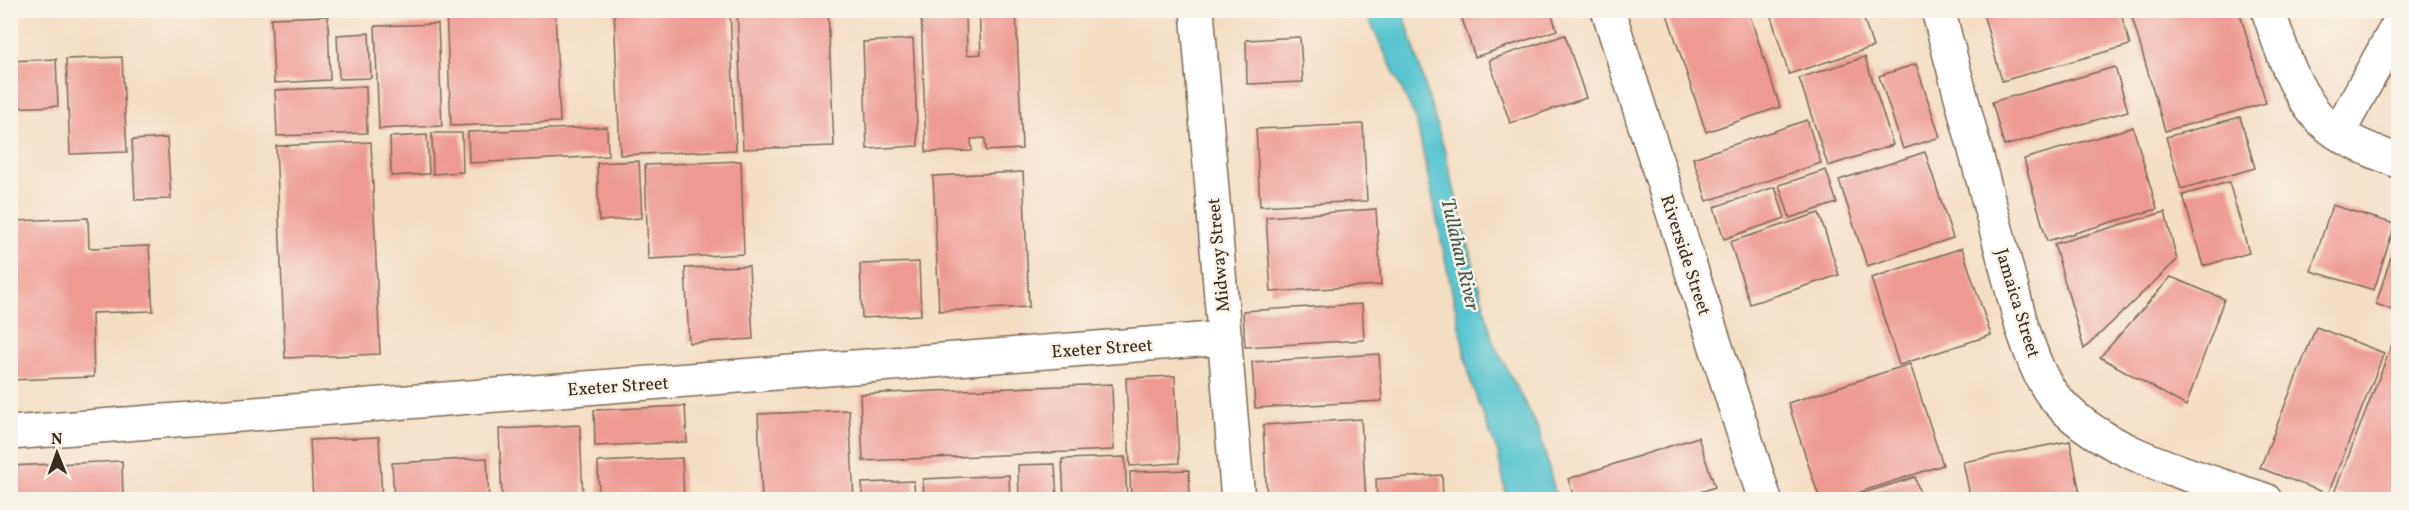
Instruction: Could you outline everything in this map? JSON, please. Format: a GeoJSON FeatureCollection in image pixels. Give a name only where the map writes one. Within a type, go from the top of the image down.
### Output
{"type":"FeatureCollection","features":[{"type":"Feature","properties":{"kind":"street","name":"Midway Street"},"geometry":{"type":"LineString","coordinates":[[1197,10],[1238,500]]}},
{"type":"Feature","properties":{"kind":"street","name":"Riverside Street"},"geometry":{"type":"LineString","coordinates":[[1608,10],[1765,500]]}},
{"type":"Feature","properties":{"kind":"street","name":"Jamaica Street"},"geometry":{"type":"LineString","coordinates":[[1938,10],[2022,327],[2035,363],[2052,394],[2075,418],[2106,439],[2147,459],[2265,500]]}},
{"type":"Feature","properties":{"kind":"street"},"geometry":{"type":"LineString","coordinates":[[2268,10],[2282,53],[2298,88],[2315,114],[2338,133],[2398,161]]}},
{"type":"Feature","properties":{"kind":"street"},"geometry":{"type":"LineString","coordinates":[[2338,133],[2398,25]]}},
{"type":"Feature","properties":{"kind":"street","name":"Exeter Street"},"geometry":{"type":"LineString","coordinates":[[10,433],[1225,338]]}},
{"type":"Feature","properties":{"kind":"water","name":"Tullahan River"},"geometry":{"type":"Polygon","coordinates":[[[1365,11],[1403,11],[1444,149],[1493,342],[1539,431],[1557,499],[1507,499],[1498,453],[1471,383],[1416,119],[1365,11]]]}},
{"type":"Feature","properties":{"kind":"building"},"geometry":{"type":"Polygon","coordinates":[[[446,10],[555,10],[560,122],[451,126],[446,10]]]}},
{"type":"Feature","properties":{"kind":"building"},"geometry":{"type":"Polygon","coordinates":[[[614,10],[730,10],[736,150],[620,155],[614,10]]]}},
{"type":"Feature","properties":{"kind":"building"},"geometry":{"type":"Polygon","coordinates":[[[737,10],[828,10],[834,146],[743,149],[737,10]]]}},
{"type":"Feature","properties":{"kind":"building"},"geometry":{"type":"Polygon","coordinates":[[[921,10],[966,10],[967,55],[981,54],[979,10],[1016,10],[1022,149],[986,151],[985,138],[971,139],[972,151],[926,152],[921,10]]]}},
{"type":"Feature","properties":{"kind":"building"},"geometry":{"type":"Polygon","coordinates":[[[1459,10],[1550,10],[1557,30],[1475,57],[1459,10]]]}},
{"type":"Feature","properties":{"kind":"building"},"geometry":{"type":"Polygon","coordinates":[[[1678,10],[1748,10],[1780,107],[1706,132],[1667,14],[1678,10]]]}},
{"type":"Feature","properties":{"kind":"building"},"geometry":{"type":"Polygon","coordinates":[[[1769,10],[1861,10],[1873,47],[1789,74],[1769,10]]]}},
{"type":"Feature","properties":{"kind":"building"},"geometry":{"type":"Polygon","coordinates":[[[1982,10],[2120,10],[2130,45],[2002,81],[1982,10]]]}},
{"type":"Feature","properties":{"kind":"building"},"geometry":{"type":"Polygon","coordinates":[[[2130,10],[2239,10],[2266,103],[2165,131],[2130,10]]]}},
{"type":"Feature","properties":{"kind":"building"},"geometry":{"type":"Polygon","coordinates":[[[328,16],[330,80],[274,83],[271,18],[328,16]]]}},
{"type":"Feature","properties":{"kind":"building"},"geometry":{"type":"Polygon","coordinates":[[[438,24],[442,126],[379,129],[375,26],[438,24]]]}},
{"type":"Feature","properties":{"kind":"building"},"geometry":{"type":"Polygon","coordinates":[[[369,33],[371,78],[339,79],[337,35],[369,33]]]}},
{"type":"Feature","properties":{"kind":"building"},"geometry":{"type":"Polygon","coordinates":[[[1565,35],[1586,98],[1510,123],[1489,60],[1565,35]]]}},
{"type":"Feature","properties":{"kind":"building"},"geometry":{"type":"Polygon","coordinates":[[[1300,37],[1303,82],[1247,84],[1246,40],[1300,37]]]}},
{"type":"Feature","properties":{"kind":"building"},"geometry":{"type":"Polygon","coordinates":[[[913,39],[918,146],[867,149],[863,42],[913,39]]]}},
{"type":"Feature","properties":{"kind":"building"},"geometry":{"type":"Polygon","coordinates":[[[122,57],[127,152],[70,154],[66,59],[122,57]]]}},
{"type":"Feature","properties":{"kind":"building"},"geometry":{"type":"Polygon","coordinates":[[[1865,57],[1893,145],[1828,166],[1799,78],[1865,57]]]}},
{"type":"Feature","properties":{"kind":"building"},"geometry":{"type":"Polygon","coordinates":[[[56,59],[58,106],[10,108],[10,61],[56,59]]]}},
{"type":"Feature","properties":{"kind":"building"},"geometry":{"type":"Polygon","coordinates":[[[1916,64],[1940,137],[1903,149],[1879,76],[1916,64]]]}},
{"type":"Feature","properties":{"kind":"building"},"geometry":{"type":"Polygon","coordinates":[[[2115,67],[2128,111],[2004,146],[1992,102],[2115,67]]]}},
{"type":"Feature","properties":{"kind":"building"},"geometry":{"type":"Polygon","coordinates":[[[366,86],[367,133],[277,136],[275,90],[366,86]]]}},
{"type":"Feature","properties":{"kind":"building"},"geometry":{"type":"Polygon","coordinates":[[[2240,117],[2255,168],[2181,189],[2166,137],[2240,117]]]}},
{"type":"Feature","properties":{"kind":"building"},"geometry":{"type":"Polygon","coordinates":[[[1807,120],[1821,163],[1707,201],[1693,158],[1807,120]]]}},
{"type":"Feature","properties":{"kind":"building"},"geometry":{"type":"Polygon","coordinates":[[[1363,124],[1367,201],[1260,206],[1256,129],[1363,124]]]}},
{"type":"Feature","properties":{"kind":"building"},"geometry":{"type":"Polygon","coordinates":[[[607,127],[608,156],[469,163],[468,132],[607,127]]]}},
{"type":"Feature","properties":{"kind":"building"},"geometry":{"type":"Polygon","coordinates":[[[2133,127],[2157,209],[2047,241],[2024,159],[2133,127]]]}},
{"type":"Feature","properties":{"kind":"building"},"geometry":{"type":"Polygon","coordinates":[[[432,133],[462,133],[463,172],[433,174],[432,133]]]}},
{"type":"Feature","properties":{"kind":"building"},"geometry":{"type":"Polygon","coordinates":[[[427,135],[429,174],[391,176],[390,137],[427,135]]]}},
{"type":"Feature","properties":{"kind":"building"},"geometry":{"type":"Polygon","coordinates":[[[167,138],[171,199],[135,200],[132,140],[167,138]]]}},
{"type":"Feature","properties":{"kind":"building"},"geometry":{"type":"Polygon","coordinates":[[[371,142],[380,354],[285,358],[276,146],[371,142]]]}},
{"type":"Feature","properties":{"kind":"building"},"geometry":{"type":"Polygon","coordinates":[[[1925,152],[1953,238],[1867,266],[1839,180],[1925,152]]]}},
{"type":"Feature","properties":{"kind":"building"},"geometry":{"type":"Polygon","coordinates":[[[639,161],[642,218],[599,221],[597,163],[639,161]]]}},
{"type":"Feature","properties":{"kind":"building"},"geometry":{"type":"Polygon","coordinates":[[[741,161],[744,254],[648,259],[645,165],[741,161]]]}},
{"type":"Feature","properties":{"kind":"building"},"geometry":{"type":"Polygon","coordinates":[[[1826,170],[1837,203],[1790,218],[1779,185],[1826,170]]]}},
{"type":"Feature","properties":{"kind":"building"},"geometry":{"type":"Polygon","coordinates":[[[1023,172],[1029,307],[939,311],[933,176],[1023,172]]]}},
{"type":"Feature","properties":{"kind":"building"},"geometry":{"type":"Polygon","coordinates":[[[2229,182],[2249,253],[2203,266],[2183,195],[2229,182]]]}},
{"type":"Feature","properties":{"kind":"building"},"geometry":{"type":"Polygon","coordinates":[[[1775,187],[1785,218],[1724,239],[1714,207],[1775,187]]]}},
{"type":"Feature","properties":{"kind":"building"},"geometry":{"type":"Polygon","coordinates":[[[2332,205],[2395,224],[2374,290],[2311,271],[2332,205]]]}},
{"type":"Feature","properties":{"kind":"building"},"geometry":{"type":"Polygon","coordinates":[[[1376,209],[1381,285],[1271,292],[1266,217],[1376,209]]]}},
{"type":"Feature","properties":{"kind":"building"},"geometry":{"type":"Polygon","coordinates":[[[2165,212],[2177,260],[2084,349],[2054,244],[2165,212]]]}},
{"type":"Feature","properties":{"kind":"building"},"geometry":{"type":"Polygon","coordinates":[[[1819,213],[1839,275],[1750,304],[1730,242],[1819,213]]]}},
{"type":"Feature","properties":{"kind":"building"},"geometry":{"type":"Polygon","coordinates":[[[88,218],[89,248],[149,246],[153,311],[92,313],[94,377],[10,380],[10,278],[16,278],[14,221],[88,218]]]}},
{"type":"Feature","properties":{"kind":"building"},"geometry":{"type":"Polygon","coordinates":[[[2394,247],[2398,249],[2398,312],[2376,304],[2394,247]]]}},
{"type":"Feature","properties":{"kind":"building"},"geometry":{"type":"Polygon","coordinates":[[[1962,248],[1991,335],[1899,365],[1871,278],[1962,248]]]}},
{"type":"Feature","properties":{"kind":"building"},"geometry":{"type":"Polygon","coordinates":[[[919,262],[921,315],[862,318],[860,264],[919,262]]]}},
{"type":"Feature","properties":{"kind":"building"},"geometry":{"type":"Polygon","coordinates":[[[749,266],[753,339],[689,343],[685,268],[749,266]]]}},
{"type":"Feature","properties":{"kind":"building"},"geometry":{"type":"Polygon","coordinates":[[[2171,277],[2224,299],[2186,406],[2100,357],[2171,277]]]}},
{"type":"Feature","properties":{"kind":"building"},"geometry":{"type":"Polygon","coordinates":[[[1362,304],[1364,340],[1245,347],[1243,311],[1362,304]]]}},
{"type":"Feature","properties":{"kind":"building"},"geometry":{"type":"Polygon","coordinates":[[[2316,327],[2384,353],[2328,494],[2260,468],[2316,327]]]}},
{"type":"Feature","properties":{"kind":"building"},"geometry":{"type":"Polygon","coordinates":[[[2398,329],[2398,500],[2351,500],[2334,493],[2398,329]]]}},
{"type":"Feature","properties":{"kind":"building"},"geometry":{"type":"Polygon","coordinates":[[[1379,354],[1382,401],[1255,408],[1252,362],[1379,354]]]}},
{"type":"Feature","properties":{"kind":"building"},"geometry":{"type":"Polygon","coordinates":[[[1910,364],[1943,465],[1836,500],[1820,500],[1788,403],[1910,364]]]}},
{"type":"Feature","properties":{"kind":"building"},"geometry":{"type":"Polygon","coordinates":[[[1175,376],[1179,463],[1130,466],[1126,378],[1175,376]]]}},
{"type":"Feature","properties":{"kind":"building"},"geometry":{"type":"Polygon","coordinates":[[[1112,384],[1114,450],[863,461],[860,394],[1112,384]]]}},
{"type":"Feature","properties":{"kind":"building"},"geometry":{"type":"Polygon","coordinates":[[[685,406],[687,442],[595,446],[594,410],[685,406]]]}},
{"type":"Feature","properties":{"kind":"building"},"geometry":{"type":"Polygon","coordinates":[[[849,410],[854,500],[762,500],[758,414],[849,410]]]}},
{"type":"Feature","properties":{"kind":"building"},"geometry":{"type":"Polygon","coordinates":[[[1361,419],[1366,500],[1267,500],[1263,425],[1361,419]]]}},
{"type":"Feature","properties":{"kind":"building"},"geometry":{"type":"Polygon","coordinates":[[[580,425],[583,500],[502,500],[499,429],[580,425]]]}},
{"type":"Feature","properties":{"kind":"building"},"geometry":{"type":"Polygon","coordinates":[[[379,437],[382,500],[313,500],[310,440],[379,437]]]}},
{"type":"Feature","properties":{"kind":"building"},"geometry":{"type":"Polygon","coordinates":[[[1698,437],[1715,487],[1677,500],[1575,500],[1568,479],[1698,437]]]}},
{"type":"Feature","properties":{"kind":"building"},"geometry":{"type":"Polygon","coordinates":[[[2070,441],[2081,500],[1971,500],[1963,462],[2070,441]]]}},
{"type":"Feature","properties":{"kind":"building"},"geometry":{"type":"Polygon","coordinates":[[[1125,457],[1127,500],[1064,500],[1062,459],[1125,457]]]}},
{"type":"Feature","properties":{"kind":"building"},"geometry":{"type":"Polygon","coordinates":[[[487,458],[489,500],[394,500],[392,463],[487,458]]]}},
{"type":"Feature","properties":{"kind":"building"},"geometry":{"type":"Polygon","coordinates":[[[682,458],[684,500],[599,500],[598,462],[682,458]]]}},
{"type":"Feature","properties":{"kind":"building"},"geometry":{"type":"Polygon","coordinates":[[[122,461],[123,500],[10,500],[10,466],[122,461]]]}},
{"type":"Feature","properties":{"kind":"building"},"geometry":{"type":"Polygon","coordinates":[[[1055,464],[1057,500],[1019,500],[1018,465],[1055,464]]]}},
{"type":"Feature","properties":{"kind":"building"},"geometry":{"type":"Polygon","coordinates":[[[1189,470],[1190,500],[1131,500],[1130,472],[1189,470]]]}},
{"type":"Feature","properties":{"kind":"building"},"geometry":{"type":"Polygon","coordinates":[[[1009,475],[1010,500],[924,500],[923,479],[1009,475]]]}},
{"type":"Feature","properties":{"kind":"building"},"geometry":{"type":"Polygon","coordinates":[[[1442,475],[1443,500],[1377,500],[1376,479],[1442,475]]]}},
{"type":"Feature","properties":{"kind":"building"},"geometry":{"type":"Polygon","coordinates":[[[1915,477],[1922,500],[1845,499],[1915,477]]]}},
{"type":"Feature","properties":{"kind":"building"},"geometry":{"type":"Polygon","coordinates":[[[914,481],[915,500],[862,500],[862,483],[914,481]]]}},
{"type":"Feature","properties":{"kind":"building"},"geometry":{"type":"Polygon","coordinates":[[[194,493],[195,500],[137,500],[137,495],[194,493]]]}}]}
